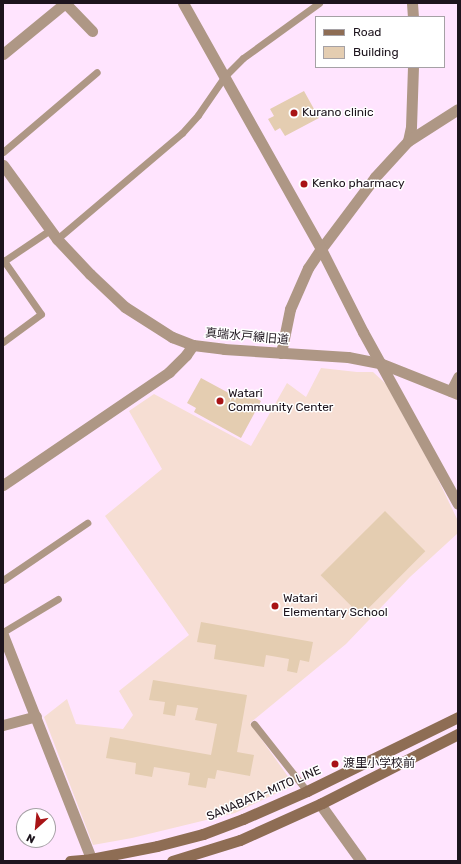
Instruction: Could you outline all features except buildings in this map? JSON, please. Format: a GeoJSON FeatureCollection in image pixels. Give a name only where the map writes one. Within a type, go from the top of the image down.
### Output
{"type":"FeatureCollection","features":[{"type":"Feature","properties":{"kind":"main road","name":"SANABATA-MITO LINE"},"geometry":{"type":"LineString","coordinates":[[70,861],[92,860],[203,834],[243,819],[307,791],[458,717]]}},
{"type":"Feature","properties":{"kind":"main road"},"geometry":{"type":"LineString","coordinates":[[172,861],[240,840],[320,804],[458,734]]}},
{"type":"Feature","properties":{"kind":"street"},"geometry":{"type":"LineString","coordinates":[[3,54],[65,3],[92,31]]}},
{"type":"Feature","properties":{"kind":"street"},"geometry":{"type":"LineString","coordinates":[[183,3],[321,249],[380,363],[458,504]]}},
{"type":"Feature","properties":{"kind":"street"},"geometry":{"type":"LineString","coordinates":[[412,3],[413,16]]}},
{"type":"Feature","properties":{"kind":"street"},"geometry":{"type":"LineString","coordinates":[[408,141],[411,127],[413,68]]}},
{"type":"Feature","properties":{"kind":"street"},"geometry":{"type":"LineString","coordinates":[[281,353],[290,309],[308,268],[321,249],[375,177],[408,141],[458,109]]}},
{"type":"Feature","properties":{"kind":"street"},"geometry":{"type":"LineString","coordinates":[[3,165],[54,235],[90,274],[124,307],[172,338],[193,345]]}},
{"type":"Feature","properties":{"kind":"street","name":"真端水戸線旧道"},"geometry":{"type":"LineString","coordinates":[[3,485],[169,372],[186,355],[193,345],[348,357],[380,363],[455,392]]}},
{"type":"Feature","properties":{"kind":"street"},"geometry":{"type":"LineString","coordinates":[[455,392],[458,377]]}},
{"type":"Feature","properties":{"kind":"street"},"geometry":{"type":"LineString","coordinates":[[446,482],[458,489]]}},
{"type":"Feature","properties":{"kind":"street"},"geometry":{"type":"LineString","coordinates":[[3,634],[92,860]]}},
{"type":"Feature","properties":{"kind":"street"},"geometry":{"type":"LineString","coordinates":[[3,726],[36,716]]}},
{"type":"Feature","properties":{"kind":"street"},"geometry":{"type":"LineString","coordinates":[[320,804],[361,861]]}},
{"type":"Feature","properties":{"kind":"lane"},"geometry":{"type":"LineString","coordinates":[[3,342],[41,314],[4,261],[54,235],[182,132],[198,115],[225,76],[243,58],[319,3]]}},
{"type":"Feature","properties":{"kind":"lane"},"geometry":{"type":"LineString","coordinates":[[3,152],[97,72]]}},
{"type":"Feature","properties":{"kind":"lane"},"geometry":{"type":"LineString","coordinates":[[3,580],[87,523]]}},
{"type":"Feature","properties":{"kind":"lane"},"geometry":{"type":"LineString","coordinates":[[3,634],[58,599]]}},
{"type":"Feature","properties":{"kind":"lane"},"geometry":{"type":"LineString","coordinates":[[254,724],[307,791]]}},
{"type":"Feature","properties":{"kind":"shaded area","name":"Watari Elementary School"},"geometry":{"type":"Polygon","coordinates":[[[321,368],[357,372],[373,372],[386,384],[435,473],[458,521],[458,533],[410,577],[346,644],[250,723],[294,785],[235,813],[132,838],[93,845],[44,717],[67,699],[76,724],[123,729],[133,715],[119,691],[189,635],[105,516],[162,469],[129,411],[154,394],[251,446],[287,383],[306,397],[321,368]]]}},
{"type":"Feature","properties":{"kind":"place","name":"Kurano clinic"},"geometry":{"type":"Point","coordinates":[294,113]}},
{"type":"Feature","properties":{"kind":"place","name":"Kenko pharmacy"},"geometry":{"type":"Point","coordinates":[304,184]}},
{"type":"Feature","properties":{"kind":"place","name":"Watari Community Center"},"geometry":{"type":"Point","coordinates":[220,401]}},
{"type":"Feature","properties":{"kind":"place","name":"Watari Elementary School"},"geometry":{"type":"Point","coordinates":[275,606]}},
{"type":"Feature","properties":{"kind":"place","name":"渡里小学校前"},"geometry":{"type":"Point","coordinates":[335,764]}}]}
